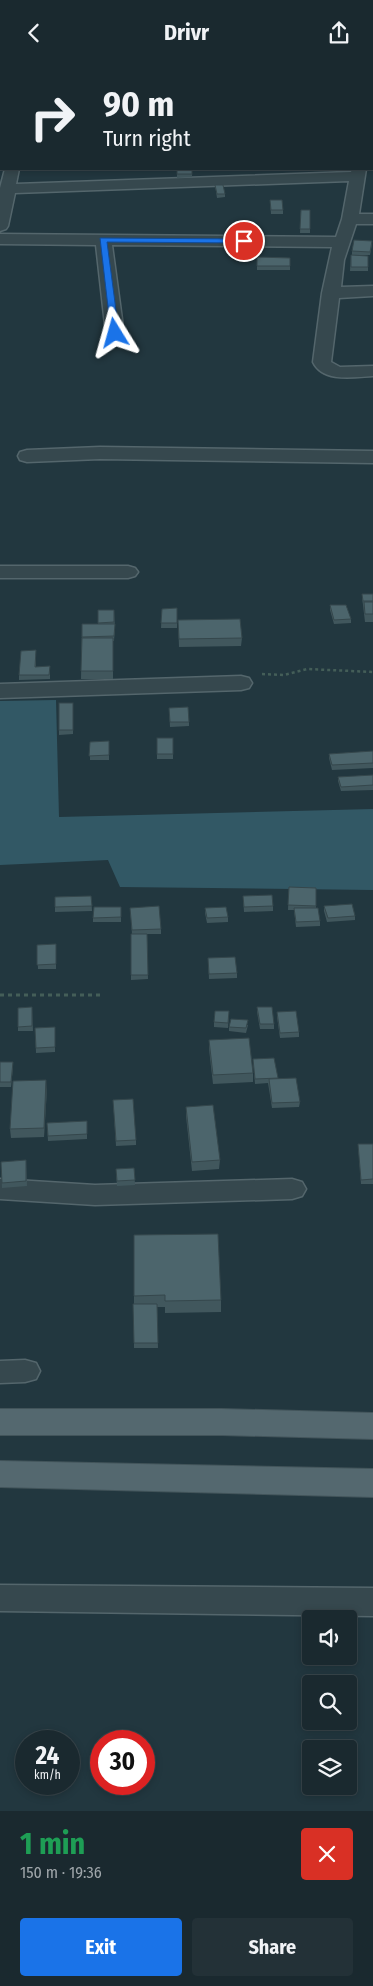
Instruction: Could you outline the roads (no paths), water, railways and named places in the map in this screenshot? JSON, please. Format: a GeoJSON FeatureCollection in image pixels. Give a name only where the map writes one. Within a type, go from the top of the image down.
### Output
{"type":"FeatureCollection","features":[{"type":"Feature","properties":{"kind":"main road"},"geometry":{"type":"LineString","coordinates":[[0,1422],[222,1422],[373,1426]]}},
{"type":"Feature","properties":{"kind":"main road"},"geometry":{"type":"LineString","coordinates":[[0,1474],[373,1483]]}},
{"type":"Feature","properties":{"kind":"street"},"geometry":{"type":"LineString","coordinates":[[0,226],[12,170]]}},
{"type":"Feature","properties":{"kind":"street"},"geometry":{"type":"LineString","coordinates":[[7,189],[358,172],[350,219],[336,259],[322,362],[324,366],[338,372],[373,371]]}},
{"type":"Feature","properties":{"kind":"street"},"geometry":{"type":"LineString","coordinates":[[350,219],[373,219]]}},
{"type":"Feature","properties":{"kind":"street"},"geometry":{"type":"LineString","coordinates":[[0,239],[342,242]]}},
{"type":"Feature","properties":{"kind":"street"},"geometry":{"type":"LineString","coordinates":[[103,240],[115,333]]}},
{"type":"Feature","properties":{"kind":"street"},"geometry":{"type":"LineString","coordinates":[[330,293],[373,291]]}},
{"type":"Feature","properties":{"kind":"street"},"geometry":{"type":"LineString","coordinates":[[27,455],[100,453],[373,457]]}},
{"type":"Feature","properties":{"kind":"street"},"geometry":{"type":"LineString","coordinates":[[0,572],[128,572]]}},
{"type":"Feature","properties":{"kind":"street"},"geometry":{"type":"LineString","coordinates":[[0,691],[241,683]]}},
{"type":"Feature","properties":{"kind":"street"},"geometry":{"type":"LineString","coordinates":[[0,1189],[95,1195],[292,1189]]}},
{"type":"Feature","properties":{"kind":"street"},"geometry":{"type":"LineString","coordinates":[[0,1598],[373,1602]]}},
{"type":"Feature","properties":{"kind":"water"},"geometry":{"type":"Polygon","coordinates":[[[56,700],[59,817],[373,809],[373,890],[120,887],[108,860],[0,865],[0,701],[56,700]]]}}]}
